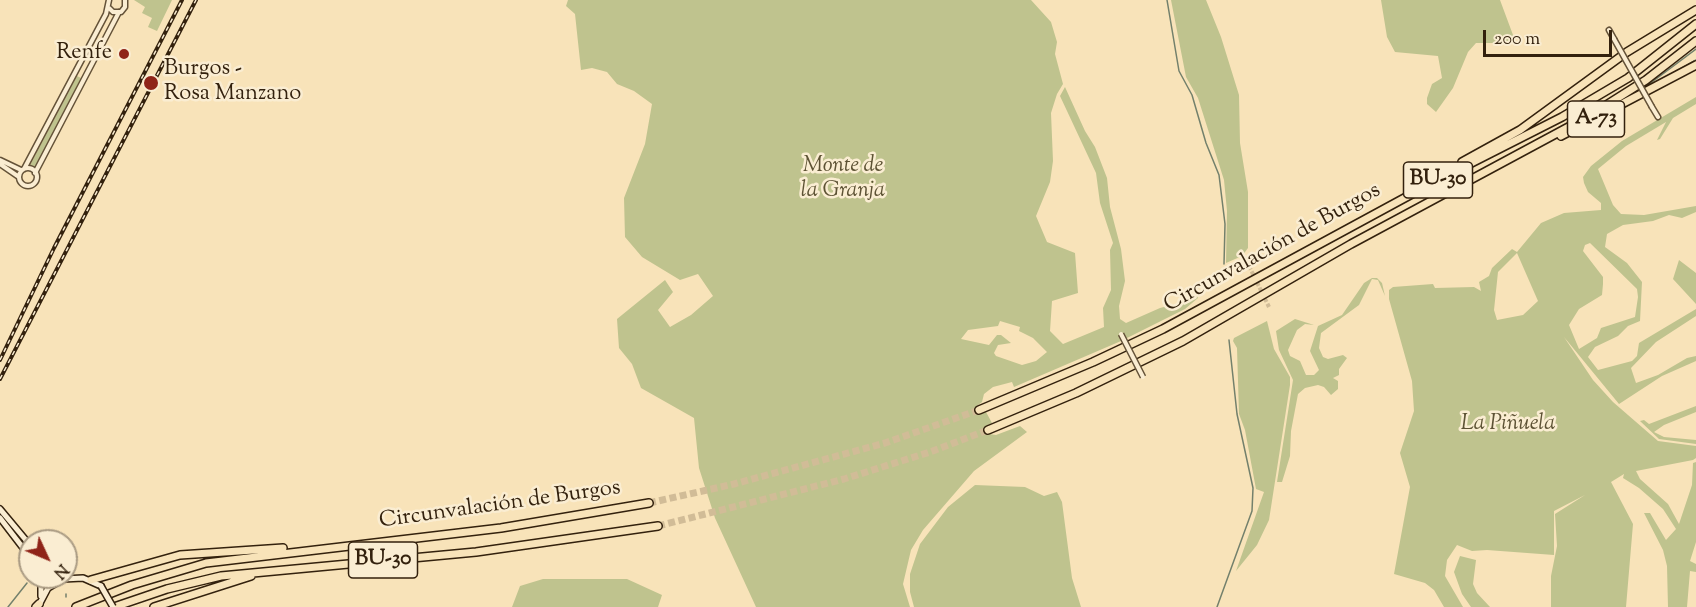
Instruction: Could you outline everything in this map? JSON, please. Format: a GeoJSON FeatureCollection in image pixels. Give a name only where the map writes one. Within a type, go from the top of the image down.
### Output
{"type":"FeatureCollection","features":[{"type":"Feature","properties":{"kind":"highway","name":"A-73"},"geometry":{"type":"LineString","coordinates":[[1289,261],[1510,136],[1627,52],[1696,10]]}},
{"type":"Feature","properties":{"kind":"highway","name":"Circunvalación de Burgos"},"geometry":{"type":"LineString","coordinates":[[979,410],[1133,344],[1434,182],[1581,107],[1646,65],[1696,24]]}},
{"type":"Feature","properties":{"kind":"highway","name":"Circunvalación de Burgos"},"geometry":{"type":"LineString","coordinates":[[988,430],[1076,393],[1159,354],[1351,244],[1609,104],[1696,41]]}},
{"type":"Feature","properties":{"kind":"highway","name":"A-73"},"geometry":{"type":"LineString","coordinates":[[1494,168],[1573,131],[1696,65]]}},
{"type":"Feature","properties":{"kind":"highway","name":"Circunvalación de Burgos"},"geometry":{"type":"LineString","coordinates":[[76,607],[132,585],[206,563],[501,528],[649,503]]}},
{"type":"Feature","properties":{"kind":"highway","name":"Circunvalación de Burgos"},"geometry":{"type":"LineString","coordinates":[[113,607],[158,592],[221,576],[476,552],[658,526]]}},
{"type":"Feature","properties":{"kind":"highway"},"geometry":{"type":"LineString","coordinates":[[91,580],[142,563],[191,553],[317,546],[327,548]]}},
{"type":"Feature","properties":{"kind":"highway"},"geometry":{"type":"LineString","coordinates":[[154,607],[248,577],[369,564],[384,560]]}},
{"type":"Feature","properties":{"kind":"main road"},"geometry":{"type":"LineString","coordinates":[[0,508],[18,530]]}},
{"type":"Feature","properties":{"kind":"main road"},"geometry":{"type":"LineString","coordinates":[[0,518],[18,541]]}},
{"type":"Feature","properties":{"kind":"main road"},"geometry":{"type":"LineString","coordinates":[[78,578],[91,580],[100,586],[113,607]]}},
{"type":"Feature","properties":{"kind":"main road"},"geometry":{"type":"LineString","coordinates":[[39,604],[43,589]]}},
{"type":"Feature","properties":{"kind":"main road"},"geometry":{"type":"LineString","coordinates":[[39,604],[50,589]]}},
{"type":"Feature","properties":{"kind":"street"},"geometry":{"type":"LineString","coordinates":[[103,0],[119,12]]}},
{"type":"Feature","properties":{"kind":"street"},"geometry":{"type":"LineString","coordinates":[[0,162],[19,177],[23,184],[30,185],[36,180],[35,173],[119,12],[125,7],[125,0]]}},
{"type":"Feature","properties":{"kind":"street"},"geometry":{"type":"LineString","coordinates":[[19,177],[109,4]]}},
{"type":"Feature","properties":{"kind":"street"},"geometry":{"type":"LineString","coordinates":[[1609,30],[1658,117]]}},
{"type":"Feature","properties":{"kind":"street"},"geometry":{"type":"LineString","coordinates":[[0,162],[23,169],[32,169],[35,173]]}},
{"type":"Feature","properties":{"kind":"street"},"geometry":{"type":"LineString","coordinates":[[1121,334],[1143,377]]}},
{"type":"Feature","properties":{"kind":"green space"},"geometry":{"type":"Polygon","coordinates":[[[134,0],[172,0],[157,31],[148,27],[152,18],[142,13],[145,7],[134,0]]]}},
{"type":"Feature","properties":{"kind":"green space","name":"Monte de la Granja"},"geometry":{"type":"Polygon","coordinates":[[[568,0],[1031,0],[1051,22],[1057,42],[1055,54],[1063,84],[1051,113],[1053,161],[1050,182],[1036,216],[1047,242],[1075,253],[1078,293],[1052,301],[1050,331],[1063,344],[1104,327],[1103,308],[1111,290],[1110,250],[1113,243],[1100,203],[1096,173],[1060,96],[1065,87],[1095,147],[1107,178],[1110,207],[1121,249],[1125,281],[1119,306],[1120,319],[1126,323],[1160,308],[1191,300],[1197,296],[1198,298],[1185,309],[1121,341],[1014,387],[1012,382],[993,387],[984,394],[982,402],[973,409],[977,414],[986,412],[992,423],[984,427],[983,433],[996,435],[1020,426],[1027,432],[974,471],[923,530],[911,550],[903,584],[910,607],[756,607],[715,518],[699,468],[694,418],[641,388],[632,364],[619,348],[617,319],[665,280],[673,292],[658,310],[670,327],[691,315],[713,296],[698,274],[680,280],[642,257],[625,237],[624,198],[645,144],[652,104],[634,91],[617,84],[607,72],[592,68],[581,70],[575,14],[566,6],[568,0]],[[1000,321],[998,326],[968,330],[961,339],[989,345],[997,335],[1001,335],[1011,343],[998,345],[994,353],[996,356],[1022,365],[1036,361],[1047,352],[1033,338],[1019,331],[1020,327],[1000,321]]]}},
{"type":"Feature","properties":{"kind":"green space"},"geometry":{"type":"Polygon","coordinates":[[[1171,0],[1206,0],[1221,37],[1239,95],[1240,143],[1248,192],[1248,248],[1242,256],[1226,263],[1227,211],[1224,180],[1198,98],[1186,77],[1171,0]]]}},
{"type":"Feature","properties":{"kind":"green space"},"geometry":{"type":"Polygon","coordinates":[[[1381,0],[1500,0],[1513,35],[1512,43],[1476,43],[1468,52],[1453,88],[1436,112],[1427,104],[1427,98],[1432,84],[1442,78],[1438,56],[1395,52],[1387,37],[1381,0]]]}},
{"type":"Feature","properties":{"kind":"green space"},"geometry":{"type":"Polygon","coordinates":[[[77,76],[81,78],[35,168],[30,165],[77,76]]]}},
{"type":"Feature","properties":{"kind":"green space","name":"La Piñuela"},"geometry":{"type":"Polygon","coordinates":[[[1696,97],[1696,104],[1673,118],[1660,139],[1657,140],[1666,122],[1626,146],[1598,169],[1613,205],[1621,214],[1644,215],[1696,206],[1696,212],[1682,218],[1669,215],[1653,221],[1623,225],[1607,234],[1605,247],[1627,263],[1642,282],[1640,321],[1628,326],[1618,336],[1595,347],[1588,357],[1598,370],[1632,361],[1637,356],[1639,343],[1696,309],[1696,316],[1656,342],[1631,368],[1636,383],[1658,375],[1687,358],[1696,356],[1696,361],[1662,376],[1619,404],[1564,337],[1593,380],[1613,402],[1658,441],[1696,446],[1696,458],[1693,460],[1636,471],[1640,479],[1668,504],[1679,524],[1692,485],[1693,463],[1696,462],[1696,542],[1690,561],[1696,564],[1696,572],[1690,571],[1687,607],[1668,607],[1667,566],[1663,550],[1644,513],[1650,513],[1666,540],[1676,529],[1663,509],[1639,488],[1623,478],[1624,474],[1611,482],[1633,524],[1626,607],[1551,607],[1551,576],[1557,546],[1555,514],[1585,495],[1554,511],[1554,555],[1472,551],[1457,545],[1447,560],[1445,576],[1463,607],[1444,607],[1434,590],[1425,583],[1394,574],[1410,487],[1400,453],[1414,411],[1412,381],[1389,299],[1389,290],[1393,287],[1433,284],[1435,288],[1474,287],[1481,291],[1479,282],[1489,276],[1492,268],[1512,249],[1517,252],[1541,223],[1564,213],[1601,210],[1601,203],[1588,192],[1583,177],[1591,166],[1622,141],[1696,97]],[[1590,243],[1585,245],[1583,251],[1603,277],[1602,295],[1579,309],[1569,325],[1579,349],[1597,338],[1601,328],[1635,317],[1638,297],[1637,289],[1590,243]],[[1517,253],[1498,272],[1494,310],[1497,320],[1523,315],[1538,301],[1517,253]]]}},
{"type":"Feature","properties":{"kind":"green space"},"geometry":{"type":"Polygon","coordinates":[[[1679,260],[1696,273],[1696,304],[1673,279],[1679,260]]]}},
{"type":"Feature","properties":{"kind":"green space"},"geometry":{"type":"Polygon","coordinates":[[[1372,278],[1377,278],[1382,283],[1385,296],[1378,280],[1372,279],[1359,305],[1321,333],[1319,348],[1323,357],[1328,359],[1343,355],[1347,358],[1339,369],[1339,375],[1333,378],[1338,381],[1338,389],[1331,395],[1324,387],[1318,385],[1305,388],[1298,394],[1291,431],[1290,456],[1282,482],[1277,482],[1293,380],[1279,350],[1276,331],[1295,319],[1314,325],[1305,324],[1297,330],[1288,350],[1290,356],[1300,361],[1306,375],[1314,375],[1319,370],[1310,351],[1318,326],[1342,315],[1364,283],[1372,278]]]}},
{"type":"Feature","properties":{"kind":"green space"},"geometry":{"type":"Polygon","coordinates":[[[1267,321],[1274,349],[1290,377],[1290,385],[1269,520],[1257,545],[1236,571],[1264,492],[1256,489],[1245,430],[1239,414],[1237,348],[1233,341],[1234,338],[1267,321]]]}},
{"type":"Feature","properties":{"kind":"green space"},"geometry":{"type":"Polygon","coordinates":[[[1696,406],[1696,412],[1664,425],[1654,432],[1664,437],[1696,440],[1696,444],[1659,439],[1640,421],[1644,420],[1649,424],[1696,406]]]}},
{"type":"Feature","properties":{"kind":"green space"},"geometry":{"type":"Polygon","coordinates":[[[975,485],[1025,487],[1044,496],[1057,492],[1062,502],[1072,578],[1081,607],[914,607],[910,592],[910,574],[920,544],[948,507],[975,485]]]}},
{"type":"Feature","properties":{"kind":"green space"},"geometry":{"type":"Polygon","coordinates":[[[1460,556],[1476,560],[1473,584],[1477,593],[1490,607],[1471,607],[1462,594],[1454,572],[1460,556]]]}},
{"type":"Feature","properties":{"kind":"green space"},"geometry":{"type":"Polygon","coordinates":[[[543,579],[627,579],[662,595],[658,607],[512,607],[520,586],[543,579]]]}},
{"type":"Feature","properties":{"kind":"waterway"},"geometry":{"type":"LineString","coordinates":[[1167,0],[1179,71],[1192,95],[1206,143],[1219,175],[1225,224],[1224,264]]}},
{"type":"Feature","properties":{"kind":"waterway"},"geometry":{"type":"LineString","coordinates":[[1644,88],[1696,49]]}},
{"type":"Feature","properties":{"kind":"waterway"},"geometry":{"type":"LineString","coordinates":[[1666,77],[1696,60]]}},
{"type":"Feature","properties":{"kind":"waterway"},"geometry":{"type":"LineString","coordinates":[[1217,607],[1252,511],[1253,488],[1237,414],[1229,340]]}},
{"type":"Feature","properties":{"kind":"waterway"},"geometry":{"type":"LineString","coordinates":[[8,607],[22,589]]}},
{"type":"Feature","properties":{"kind":"tunnel"},"geometry":{"type":"LineString","coordinates":[[1249,266],[1269,307]]}},
{"type":"Feature","properties":{"kind":"tunnel"},"geometry":{"type":"LineString","coordinates":[[649,503],[734,484],[885,443],[979,410]]}},
{"type":"Feature","properties":{"kind":"tunnel"},"geometry":{"type":"LineString","coordinates":[[658,526],[844,479],[930,452],[988,430]]}},
{"type":"Feature","properties":{"kind":"railway"},"geometry":{"type":"LineString","coordinates":[[0,360],[54,248],[182,0]]}},
{"type":"Feature","properties":{"kind":"railway"},"geometry":{"type":"LineString","coordinates":[[0,379],[196,0]]}},
{"type":"Feature","properties":{"kind":"place","name":"Renfe"},"geometry":{"type":"Point","coordinates":[124,54]}},
{"type":"Feature","properties":{"kind":"place","name":"Burgos - Rosa Manzano"},"geometry":{"type":"Point","coordinates":[151,83]}}]}
